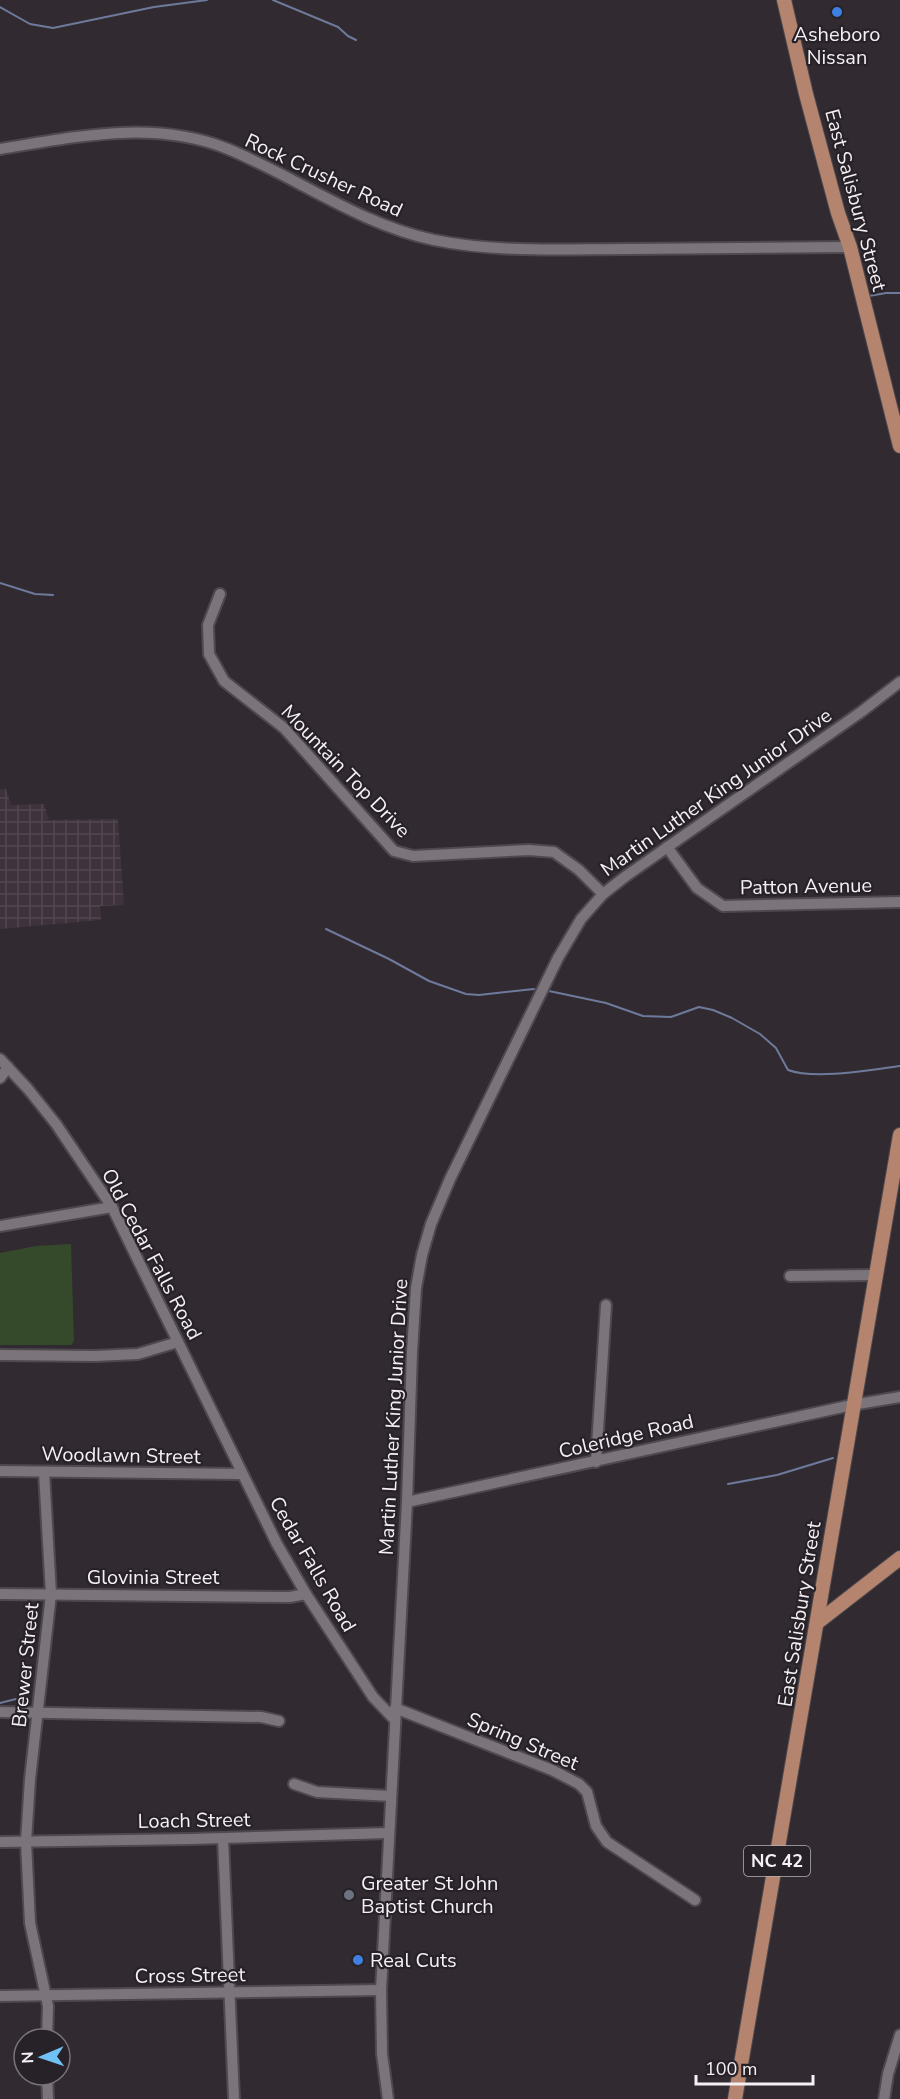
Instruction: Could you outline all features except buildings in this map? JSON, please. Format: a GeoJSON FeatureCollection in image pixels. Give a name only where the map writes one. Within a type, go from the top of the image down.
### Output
{"type":"FeatureCollection","features":[{"type":"Feature","properties":{"kind":"main road","name":"East Salisbury Street"},"geometry":{"type":"LineString","coordinates":[[784,0],[806,94],[838,213],[850,248],[900,446]]}},
{"type":"Feature","properties":{"kind":"main road","name":"East Salisbury Street"},"geometry":{"type":"LineString","coordinates":[[735,2099],[900,1135]]}},
{"type":"Feature","properties":{"kind":"main road"},"geometry":{"type":"LineString","coordinates":[[818,1622],[900,1558]]}},
{"type":"Feature","properties":{"kind":"street","name":"Rock Crusher Road"},"geometry":{"type":"LineString","coordinates":[[0,149],[87,135],[126,132],[158,133],[192,138],[228,149],[382,225],[419,237],[473,246],[543,249],[850,248]]}},
{"type":"Feature","properties":{"kind":"street","name":"Mountain Top Drive"},"geometry":{"type":"LineString","coordinates":[[220,594],[208,625],[209,654],[224,681],[284,728],[394,851],[413,856],[529,850],[554,852],[579,870],[603,894]]}},
{"type":"Feature","properties":{"kind":"street","name":"Martin Luther King Junior Drive"},"geometry":{"type":"LineString","coordinates":[[388,2099],[382,2054],[381,1990],[388,1833],[407,1502],[415,1307],[420,1268],[431,1224],[465,1145],[558,958],[581,919],[603,894],[881,699],[900,682]]}},
{"type":"Feature","properties":{"kind":"street","name":"Patton Avenue"},"geometry":{"type":"LineString","coordinates":[[667,847],[697,888],[723,906],[900,902]]}},
{"type":"Feature","properties":{"kind":"street"},"geometry":{"type":"LineString","coordinates":[[0,1078],[4,1063]]}},
{"type":"Feature","properties":{"kind":"street","name":"Old Cedar Falls Road"},"geometry":{"type":"LineString","coordinates":[[4,1063],[56,1124],[112,1207],[215,1418]]}},
{"type":"Feature","properties":{"kind":"street"},"geometry":{"type":"LineString","coordinates":[[0,1226],[112,1207]]}},
{"type":"Feature","properties":{"kind":"street"},"geometry":{"type":"LineString","coordinates":[[790,1276],[875,1275]]}},
{"type":"Feature","properties":{"kind":"street"},"geometry":{"type":"LineString","coordinates":[[596,1462],[606,1305]]}},
{"type":"Feature","properties":{"kind":"street"},"geometry":{"type":"LineString","coordinates":[[0,1355],[138,1354],[178,1342]]}},
{"type":"Feature","properties":{"kind":"street","name":"Coleridge Road"},"geometry":{"type":"LineString","coordinates":[[407,1502],[852,1405],[900,1397]]}},
{"type":"Feature","properties":{"kind":"street","name":"Cedar Falls Road"},"geometry":{"type":"LineString","coordinates":[[215,1418],[277,1544],[306,1594],[373,1696],[395,1713]]}},
{"type":"Feature","properties":{"kind":"street","name":"Woodlawn Street"},"geometry":{"type":"LineString","coordinates":[[0,1471],[241,1474]]}},
{"type":"Feature","properties":{"kind":"street","name":"Brewer Street"},"geometry":{"type":"LineString","coordinates":[[44,1472],[51,1594],[31,1770],[26,1842],[30,1923],[47,1995],[47,2027]]}},
{"type":"Feature","properties":{"kind":"street","name":"Glovinia Street"},"geometry":{"type":"LineString","coordinates":[[0,1594],[290,1597],[306,1594]]}},
{"type":"Feature","properties":{"kind":"street"},"geometry":{"type":"LineString","coordinates":[[0,1712],[261,1717],[279,1721]]}},
{"type":"Feature","properties":{"kind":"street","name":"Spring Street"},"geometry":{"type":"LineString","coordinates":[[395,1713],[552,1770],[579,1784],[587,1792],[596,1826],[607,1842],[695,1900]]}},
{"type":"Feature","properties":{"kind":"street"},"geometry":{"type":"LineString","coordinates":[[294,1785],[317,1792],[391,1796]]}},
{"type":"Feature","properties":{"kind":"street","name":"Loach Street"},"geometry":{"type":"LineString","coordinates":[[0,1842],[388,1833]]}},
{"type":"Feature","properties":{"kind":"street"},"geometry":{"type":"LineString","coordinates":[[223,1838],[234,2099]]}},
{"type":"Feature","properties":{"kind":"street","name":"Cross Street"},"geometry":{"type":"LineString","coordinates":[[0,1996],[381,1990]]}},
{"type":"Feature","properties":{"kind":"street"},"geometry":{"type":"LineString","coordinates":[[884,2099],[896,2065],[900,2035]]}},
{"type":"Feature","properties":{"kind":"shaded area"},"geometry":{"type":"Polygon","coordinates":[[[0,789],[6,789],[11,805],[44,804],[49,820],[118,819],[124,905],[100,906],[101,920],[0,929],[0,789]]]}},
{"type":"Feature","properties":{"kind":"green space"},"geometry":{"type":"Polygon","coordinates":[[[71,1244],[74,1341],[71,1345],[0,1345],[0,1253],[36,1246],[71,1244]]]}},
{"type":"Feature","properties":{"kind":"waterway"},"geometry":{"type":"LineString","coordinates":[[0,7],[30,24],[53,28],[154,7],[207,0]]}},
{"type":"Feature","properties":{"kind":"waterway"},"geometry":{"type":"LineString","coordinates":[[273,0],[338,27],[356,40]]}},
{"type":"Feature","properties":{"kind":"waterway"},"geometry":{"type":"LineString","coordinates":[[869,296],[900,293]]}},
{"type":"Feature","properties":{"kind":"waterway"},"geometry":{"type":"LineString","coordinates":[[0,583],[35,594],[53,595]]}},
{"type":"Feature","properties":{"kind":"waterway"},"geometry":{"type":"LineString","coordinates":[[326,929],[429,981],[466,994],[479,995],[534,989]]}},
{"type":"Feature","properties":{"kind":"waterway"},"geometry":{"type":"LineString","coordinates":[[549,991],[606,1003],[643,1016],[671,1017],[699,1007],[713,1010],[760,1034],[776,1048],[788,1070],[799,1073],[843,1073],[900,1066]]}},
{"type":"Feature","properties":{"kind":"waterway"},"geometry":{"type":"LineString","coordinates":[[728,1484],[777,1475],[833,1458]]}},
{"type":"Feature","properties":{"kind":"waterway"},"geometry":{"type":"LineString","coordinates":[[0,1703],[16,1699]]}},
{"type":"Feature","properties":{"kind":"place","name":"Asheboro Nissan"},"geometry":{"type":"Point","coordinates":[837,12]}},
{"type":"Feature","properties":{"kind":"place","name":"Greater St John Baptist Church"},"geometry":{"type":"Point","coordinates":[349,1895]}},
{"type":"Feature","properties":{"kind":"place","name":"Real Cuts"},"geometry":{"type":"Point","coordinates":[358,1960]}}]}
